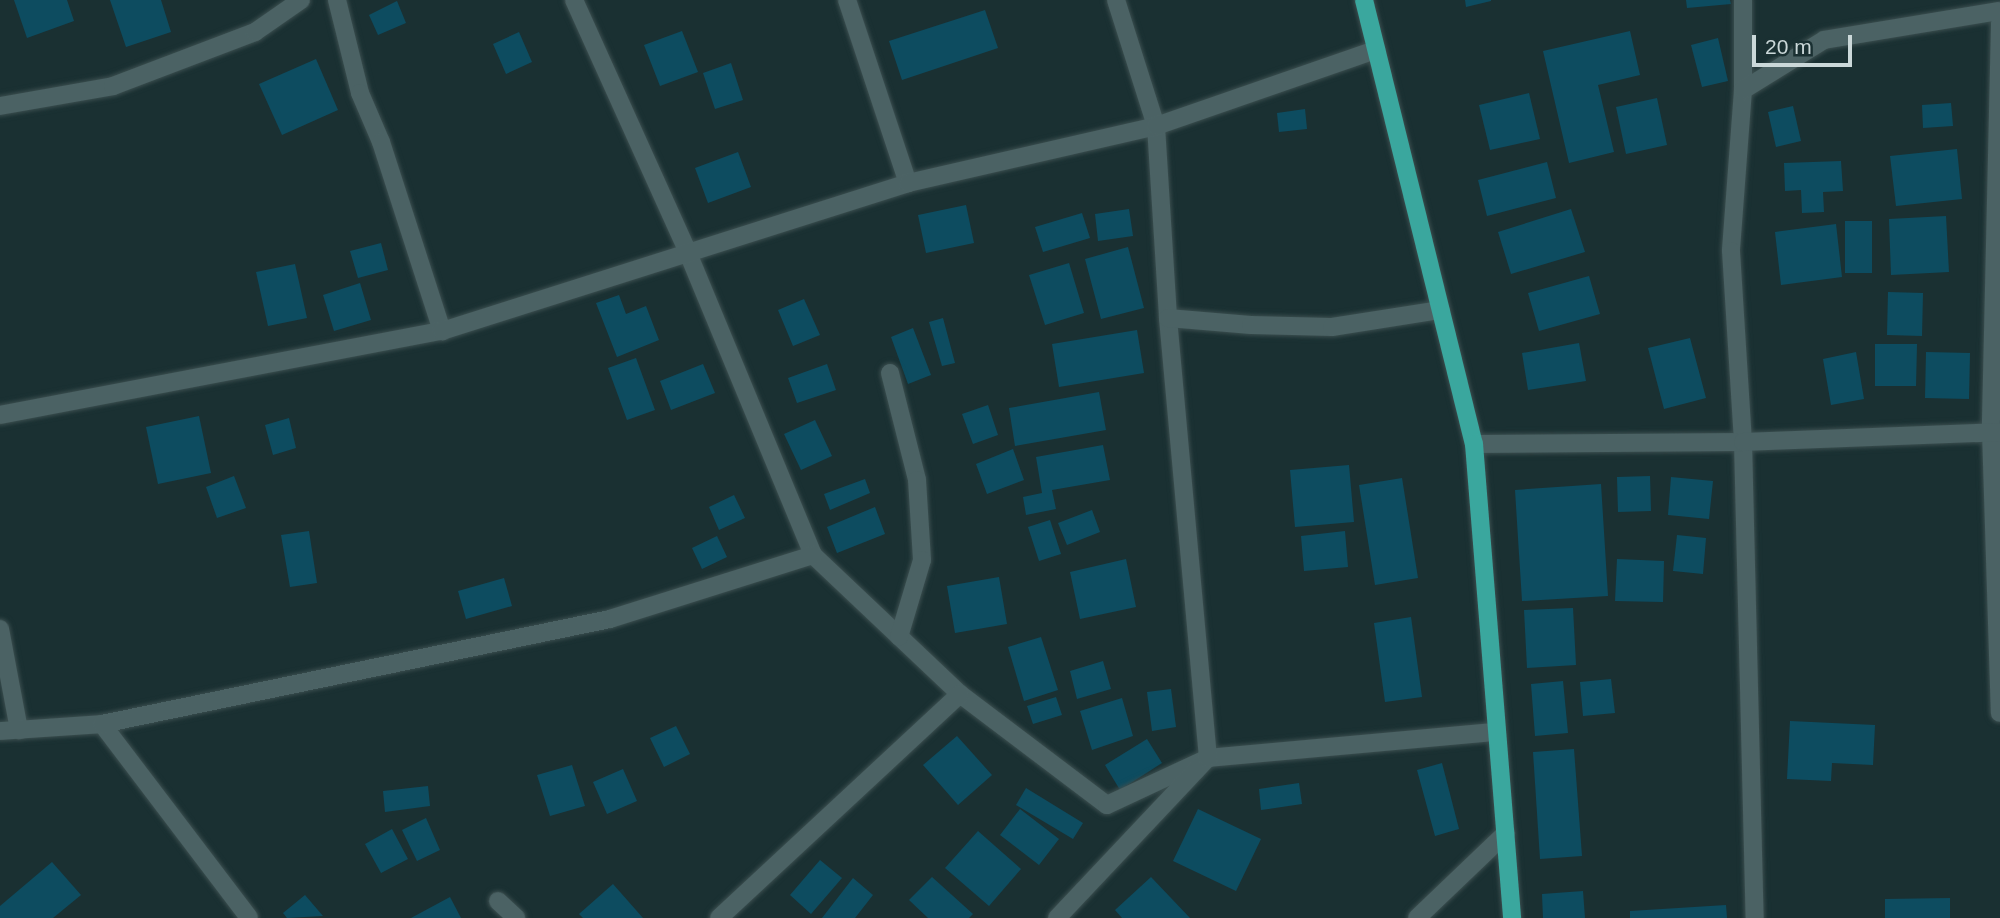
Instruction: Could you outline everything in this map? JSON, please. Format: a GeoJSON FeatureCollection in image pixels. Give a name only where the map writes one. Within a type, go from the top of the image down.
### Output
{"type":"FeatureCollection","features":[{"type":"Feature","properties":{"kind":"main road"},"geometry":{"type":"LineString","coordinates":[[1364,0],[1474,444],[1512,918]]}},
{"type":"Feature","properties":{"kind":"street"},"geometry":{"type":"LineString","coordinates":[[0,106],[113,86],[255,32],[301,0]]}},
{"type":"Feature","properties":{"kind":"street"},"geometry":{"type":"LineString","coordinates":[[337,0],[360,93],[381,142],[442,331]]}},
{"type":"Feature","properties":{"kind":"street"},"geometry":{"type":"LineString","coordinates":[[574,0],[688,253],[813,555],[960,694],[1107,805],[1208,758],[1496,732]]}},
{"type":"Feature","properties":{"kind":"street"},"geometry":{"type":"LineString","coordinates":[[847,0],[908,183]]}},
{"type":"Feature","properties":{"kind":"street"},"geometry":{"type":"LineString","coordinates":[[1057,918],[1208,758],[1168,318],[1156,125],[1116,0]]}},
{"type":"Feature","properties":{"kind":"street"},"geometry":{"type":"LineString","coordinates":[[1743,0],[1743,90],[1731,251],[1743,442],[1755,918]]}},
{"type":"Feature","properties":{"kind":"street"},"geometry":{"type":"LineString","coordinates":[[1743,90],[1824,40],[2000,11]]}},
{"type":"Feature","properties":{"kind":"street"},"geometry":{"type":"LineString","coordinates":[[2000,23],[1995,432],[2000,713]]}},
{"type":"Feature","properties":{"kind":"street"},"geometry":{"type":"LineString","coordinates":[[0,415],[442,331],[908,183],[1156,125],[1376,50]]}},
{"type":"Feature","properties":{"kind":"street"},"geometry":{"type":"LineString","coordinates":[[1168,318],[1251,325],[1332,327],[1441,310]]}},
{"type":"Feature","properties":{"kind":"street"},"geometry":{"type":"LineString","coordinates":[[890,373],[917,480],[922,560],[900,637]]}},
{"type":"Feature","properties":{"kind":"street"},"geometry":{"type":"LineString","coordinates":[[1474,444],[1743,442],[1995,432]]}},
{"type":"Feature","properties":{"kind":"street"},"geometry":{"type":"LineString","coordinates":[[0,731],[102,724],[610,619],[813,555]]}},
{"type":"Feature","properties":{"kind":"street"},"geometry":{"type":"LineString","coordinates":[[0,629],[19,730]]}},
{"type":"Feature","properties":{"kind":"street"},"geometry":{"type":"LineString","coordinates":[[719,918],[960,694]]}},
{"type":"Feature","properties":{"kind":"street"},"geometry":{"type":"LineString","coordinates":[[102,724],[249,918]]}},
{"type":"Feature","properties":{"kind":"street"},"geometry":{"type":"LineString","coordinates":[[1417,918],[1506,832]]}},
{"type":"Feature","properties":{"kind":"street"},"geometry":{"type":"LineString","coordinates":[[498,901],[516,918]]}},
{"type":"Feature","properties":{"kind":"building"},"geometry":{"type":"Polygon","coordinates":[[[14,0],[67,0],[74,21],[27,38],[14,0]]]}},
{"type":"Feature","properties":{"kind":"building"},"geometry":{"type":"Polygon","coordinates":[[[110,0],[161,0],[171,32],[126,47],[110,0]]]}},
{"type":"Feature","properties":{"kind":"building"},"geometry":{"type":"Polygon","coordinates":[[[1465,0],[1491,0],[1491,1],[1466,7],[1465,0]]]}},
{"type":"Feature","properties":{"kind":"building"},"geometry":{"type":"Polygon","coordinates":[[[1686,0],[1730,0],[1731,4],[1687,8],[1686,0]]]}},
{"type":"Feature","properties":{"kind":"building"},"geometry":{"type":"Polygon","coordinates":[[[397,1],[406,23],[378,35],[369,15],[397,1]]]}},
{"type":"Feature","properties":{"kind":"building"},"geometry":{"type":"Polygon","coordinates":[[[985,10],[998,48],[902,80],[889,41],[985,10]]]}},
{"type":"Feature","properties":{"kind":"building"},"geometry":{"type":"Polygon","coordinates":[[[682,31],[698,72],[660,86],[644,45],[682,31]]]}},
{"type":"Feature","properties":{"kind":"building"},"geometry":{"type":"Polygon","coordinates":[[[1630,31],[1640,75],[1598,85],[1614,152],[1569,163],[1543,51],[1630,31]]]}},
{"type":"Feature","properties":{"kind":"building"},"geometry":{"type":"Polygon","coordinates":[[[519,32],[532,62],[506,74],[493,44],[519,32]]]}},
{"type":"Feature","properties":{"kind":"building"},"geometry":{"type":"Polygon","coordinates":[[[1718,38],[1728,81],[1702,87],[1691,45],[1718,38]]]}},
{"type":"Feature","properties":{"kind":"building"},"geometry":{"type":"Polygon","coordinates":[[[316,59],[338,110],[282,135],[259,84],[316,59]]]}},
{"type":"Feature","properties":{"kind":"building"},"geometry":{"type":"Polygon","coordinates":[[[731,63],[743,100],[715,109],[703,73],[731,63]]]}},
{"type":"Feature","properties":{"kind":"building"},"geometry":{"type":"Polygon","coordinates":[[[1529,93],[1540,139],[1490,150],[1479,105],[1529,93]]]}},
{"type":"Feature","properties":{"kind":"building"},"geometry":{"type":"Polygon","coordinates":[[[1657,98],[1667,145],[1626,154],[1616,107],[1657,98]]]}},
{"type":"Feature","properties":{"kind":"building"},"geometry":{"type":"Polygon","coordinates":[[[1951,103],[1953,126],[1923,128],[1922,105],[1951,103]]]}},
{"type":"Feature","properties":{"kind":"building"},"geometry":{"type":"Polygon","coordinates":[[[1793,106],[1801,141],[1776,147],[1768,112],[1793,106]]]}},
{"type":"Feature","properties":{"kind":"building"},"geometry":{"type":"Polygon","coordinates":[[[1305,109],[1307,129],[1279,132],[1277,113],[1305,109]]]}},
{"type":"Feature","properties":{"kind":"building"},"geometry":{"type":"Polygon","coordinates":[[[1957,149],[1962,199],[1896,206],[1890,156],[1957,149]]]}},
{"type":"Feature","properties":{"kind":"building"},"geometry":{"type":"Polygon","coordinates":[[[738,152],[751,187],[708,203],[695,168],[738,152]]]}},
{"type":"Feature","properties":{"kind":"building"},"geometry":{"type":"Polygon","coordinates":[[[1841,161],[1843,191],[1823,192],[1824,212],[1802,213],[1801,190],[1785,191],[1784,163],[1841,161]]]}},
{"type":"Feature","properties":{"kind":"building"},"geometry":{"type":"Polygon","coordinates":[[[1547,162],[1556,198],[1487,216],[1478,180],[1547,162]]]}},
{"type":"Feature","properties":{"kind":"building"},"geometry":{"type":"Polygon","coordinates":[[[966,205],[974,243],[926,253],[918,215],[966,205]]]}},
{"type":"Feature","properties":{"kind":"building"},"geometry":{"type":"Polygon","coordinates":[[[1129,209],[1133,236],[1098,241],[1095,214],[1129,209]]]}},
{"type":"Feature","properties":{"kind":"building"},"geometry":{"type":"Polygon","coordinates":[[[1571,209],[1585,252],[1511,274],[1498,232],[1571,209]]]}},
{"type":"Feature","properties":{"kind":"building"},"geometry":{"type":"Polygon","coordinates":[[[1082,213],[1090,238],[1043,252],[1035,227],[1082,213]]]}},
{"type":"Feature","properties":{"kind":"building"},"geometry":{"type":"Polygon","coordinates":[[[1946,216],[1949,272],[1891,275],[1889,219],[1946,216]]]}},
{"type":"Feature","properties":{"kind":"building"},"geometry":{"type":"Polygon","coordinates":[[[1845,221],[1872,221],[1872,273],[1845,273],[1845,221]]]}},
{"type":"Feature","properties":{"kind":"building"},"geometry":{"type":"Polygon","coordinates":[[[1836,224],[1842,277],[1781,285],[1775,232],[1836,224]]]}},
{"type":"Feature","properties":{"kind":"building"},"geometry":{"type":"Polygon","coordinates":[[[381,243],[388,270],[358,278],[350,251],[381,243]]]}},
{"type":"Feature","properties":{"kind":"building"},"geometry":{"type":"Polygon","coordinates":[[[1128,247],[1144,308],[1101,319],[1085,259],[1128,247]]]}},
{"type":"Feature","properties":{"kind":"building"},"geometry":{"type":"Polygon","coordinates":[[[1069,263],[1084,313],[1045,325],[1029,275],[1069,263]]]}},
{"type":"Feature","properties":{"kind":"building"},"geometry":{"type":"Polygon","coordinates":[[[295,264],[307,318],[268,326],[256,272],[295,264]]]}},
{"type":"Feature","properties":{"kind":"building"},"geometry":{"type":"Polygon","coordinates":[[[1589,276],[1600,314],[1539,331],[1528,293],[1589,276]]]}},
{"type":"Feature","properties":{"kind":"building"},"geometry":{"type":"Polygon","coordinates":[[[360,283],[371,320],[334,331],[323,295],[360,283]]]}},
{"type":"Feature","properties":{"kind":"building"},"geometry":{"type":"Polygon","coordinates":[[[1888,292],[1923,293],[1922,336],[1887,335],[1888,292]]]}},
{"type":"Feature","properties":{"kind":"building"},"geometry":{"type":"Polygon","coordinates":[[[619,295],[626,314],[646,306],[659,340],[617,357],[596,303],[619,295]]]}},
{"type":"Feature","properties":{"kind":"building"},"geometry":{"type":"Polygon","coordinates":[[[804,299],[820,335],[793,346],[778,310],[804,299]]]}},
{"type":"Feature","properties":{"kind":"building"},"geometry":{"type":"Polygon","coordinates":[[[943,318],[955,363],[942,366],[929,322],[943,318]]]}},
{"type":"Feature","properties":{"kind":"building"},"geometry":{"type":"Polygon","coordinates":[[[913,328],[931,375],[908,384],[891,337],[913,328]]]}},
{"type":"Feature","properties":{"kind":"building"},"geometry":{"type":"Polygon","coordinates":[[[1137,330],[1144,373],[1059,387],[1052,344],[1137,330]]]}},
{"type":"Feature","properties":{"kind":"building"},"geometry":{"type":"Polygon","coordinates":[[[1690,338],[1706,398],[1664,409],[1648,348],[1690,338]]]}},
{"type":"Feature","properties":{"kind":"building"},"geometry":{"type":"Polygon","coordinates":[[[1579,343],[1586,381],[1528,390],[1522,353],[1579,343]]]}},
{"type":"Feature","properties":{"kind":"building"},"geometry":{"type":"Polygon","coordinates":[[[1875,344],[1917,344],[1916,386],[1875,386],[1875,344]]]}},
{"type":"Feature","properties":{"kind":"building"},"geometry":{"type":"Polygon","coordinates":[[[1856,352],[1864,399],[1831,405],[1823,359],[1856,352]]]}},
{"type":"Feature","properties":{"kind":"building"},"geometry":{"type":"Polygon","coordinates":[[[1926,352],[1970,353],[1969,399],[1925,398],[1926,352]]]}},
{"type":"Feature","properties":{"kind":"building"},"geometry":{"type":"Polygon","coordinates":[[[636,358],[655,410],[627,420],[608,368],[636,358]]]}},
{"type":"Feature","properties":{"kind":"building"},"geometry":{"type":"Polygon","coordinates":[[[703,364],[715,393],[671,410],[660,381],[703,364]]]}},
{"type":"Feature","properties":{"kind":"building"},"geometry":{"type":"Polygon","coordinates":[[[827,364],[836,390],[797,403],[788,378],[827,364]]]}},
{"type":"Feature","properties":{"kind":"building"},"geometry":{"type":"Polygon","coordinates":[[[1099,392],[1106,430],[1015,446],[1009,408],[1099,392]]]}},
{"type":"Feature","properties":{"kind":"building"},"geometry":{"type":"Polygon","coordinates":[[[988,405],[998,435],[973,444],[962,414],[988,405]]]}},
{"type":"Feature","properties":{"kind":"building"},"geometry":{"type":"Polygon","coordinates":[[[199,416],[211,473],[158,484],[146,427],[199,416]]]}},
{"type":"Feature","properties":{"kind":"building"},"geometry":{"type":"Polygon","coordinates":[[[289,418],[296,448],[273,455],[265,425],[289,418]]]}},
{"type":"Feature","properties":{"kind":"building"},"geometry":{"type":"Polygon","coordinates":[[[815,420],[832,456],[801,470],[784,434],[815,420]]]}},
{"type":"Feature","properties":{"kind":"building"},"geometry":{"type":"Polygon","coordinates":[[[1103,445],[1110,480],[1052,490],[1056,509],[1026,515],[1023,497],[1042,493],[1036,457],[1103,445]]]}},
{"type":"Feature","properties":{"kind":"building"},"geometry":{"type":"Polygon","coordinates":[[[1013,449],[1024,480],[987,494],[976,464],[1013,449]]]}},
{"type":"Feature","properties":{"kind":"building"},"geometry":{"type":"Polygon","coordinates":[[[1349,465],[1354,522],[1295,527],[1290,470],[1349,465]]]}},
{"type":"Feature","properties":{"kind":"building"},"geometry":{"type":"Polygon","coordinates":[[[234,476],[246,508],[217,518],[206,487],[234,476]]]}},
{"type":"Feature","properties":{"kind":"building"},"geometry":{"type":"Polygon","coordinates":[[[1650,476],[1651,511],[1618,512],[1617,477],[1650,476]]]}},
{"type":"Feature","properties":{"kind":"building"},"geometry":{"type":"Polygon","coordinates":[[[1671,477],[1713,481],[1709,519],[1668,515],[1671,477]]]}},
{"type":"Feature","properties":{"kind":"building"},"geometry":{"type":"Polygon","coordinates":[[[1402,478],[1418,578],[1375,585],[1359,485],[1402,478]]]}},
{"type":"Feature","properties":{"kind":"building"},"geometry":{"type":"Polygon","coordinates":[[[865,479],[870,493],[830,510],[824,494],[865,479]]]}},
{"type":"Feature","properties":{"kind":"building"},"geometry":{"type":"Polygon","coordinates":[[[1601,484],[1608,596],[1522,601],[1515,490],[1601,484]]]}},
{"type":"Feature","properties":{"kind":"building"},"geometry":{"type":"Polygon","coordinates":[[[734,495],[745,518],[719,530],[709,507],[734,495]]]}},
{"type":"Feature","properties":{"kind":"building"},"geometry":{"type":"Polygon","coordinates":[[[875,507],[885,534],[837,553],[827,527],[875,507]]]}},
{"type":"Feature","properties":{"kind":"building"},"geometry":{"type":"Polygon","coordinates":[[[1092,510],[1100,532],[1067,545],[1058,523],[1092,510]]]}},
{"type":"Feature","properties":{"kind":"building"},"geometry":{"type":"Polygon","coordinates":[[[1050,520],[1061,554],[1039,561],[1028,527],[1050,520]]]}},
{"type":"Feature","properties":{"kind":"building"},"geometry":{"type":"Polygon","coordinates":[[[309,531],[317,583],[290,587],[281,535],[309,531]]]}},
{"type":"Feature","properties":{"kind":"building"},"geometry":{"type":"Polygon","coordinates":[[[1345,531],[1348,567],[1304,571],[1301,536],[1345,531]]]}},
{"type":"Feature","properties":{"kind":"building"},"geometry":{"type":"Polygon","coordinates":[[[1677,535],[1706,538],[1703,574],[1673,571],[1677,535]]]}},
{"type":"Feature","properties":{"kind":"building"},"geometry":{"type":"Polygon","coordinates":[[[717,536],[727,557],[702,569],[692,548],[717,536]]]}},
{"type":"Feature","properties":{"kind":"building"},"geometry":{"type":"Polygon","coordinates":[[[1126,559],[1136,607],[1080,619],[1070,572],[1126,559]]]}},
{"type":"Feature","properties":{"kind":"building"},"geometry":{"type":"Polygon","coordinates":[[[1617,559],[1664,561],[1663,602],[1615,601],[1617,559]]]}},
{"type":"Feature","properties":{"kind":"building"},"geometry":{"type":"Polygon","coordinates":[[[999,577],[1007,624],[955,633],[947,586],[999,577]]]}},
{"type":"Feature","properties":{"kind":"building"},"geometry":{"type":"Polygon","coordinates":[[[504,578],[512,606],[466,619],[458,591],[504,578]]]}},
{"type":"Feature","properties":{"kind":"building"},"geometry":{"type":"Polygon","coordinates":[[[1573,608],[1576,665],[1527,668],[1524,610],[1573,608]]]}},
{"type":"Feature","properties":{"kind":"building"},"geometry":{"type":"Polygon","coordinates":[[[1411,617],[1422,697],[1385,702],[1374,623],[1411,617]]]}},
{"type":"Feature","properties":{"kind":"building"},"geometry":{"type":"Polygon","coordinates":[[[1041,637],[1058,690],[1024,701],[1008,647],[1041,637]]]}},
{"type":"Feature","properties":{"kind":"building"},"geometry":{"type":"Polygon","coordinates":[[[1103,661],[1111,689],[1077,699],[1070,671],[1103,661]]]}},
{"type":"Feature","properties":{"kind":"building"},"geometry":{"type":"Polygon","coordinates":[[[1611,679],[1615,713],[1583,716],[1580,682],[1611,679]]]}},
{"type":"Feature","properties":{"kind":"building"},"geometry":{"type":"Polygon","coordinates":[[[1563,681],[1568,733],[1535,736],[1531,684],[1563,681]]]}},
{"type":"Feature","properties":{"kind":"building"},"geometry":{"type":"Polygon","coordinates":[[[1171,689],[1176,727],[1152,731],[1147,692],[1171,689]]]}},
{"type":"Feature","properties":{"kind":"building"},"geometry":{"type":"Polygon","coordinates":[[[1056,697],[1062,715],[1033,724],[1027,706],[1056,697]]]}},
{"type":"Feature","properties":{"kind":"building"},"geometry":{"type":"Polygon","coordinates":[[[1122,698],[1133,736],[1092,750],[1080,711],[1122,698]]]}},
{"type":"Feature","properties":{"kind":"building"},"geometry":{"type":"Polygon","coordinates":[[[1790,721],[1875,725],[1873,765],[1832,763],[1831,781],[1787,779],[1790,721]]]}},
{"type":"Feature","properties":{"kind":"building"},"geometry":{"type":"Polygon","coordinates":[[[676,726],[690,754],[664,767],[650,738],[676,726]]]}},
{"type":"Feature","properties":{"kind":"building"},"geometry":{"type":"Polygon","coordinates":[[[957,736],[992,775],[958,805],[923,765],[957,736]]]}},
{"type":"Feature","properties":{"kind":"building"},"geometry":{"type":"Polygon","coordinates":[[[1147,739],[1162,763],[1120,790],[1105,765],[1147,739]]]}},
{"type":"Feature","properties":{"kind":"building"},"geometry":{"type":"Polygon","coordinates":[[[1574,749],[1582,856],[1540,859],[1533,752],[1574,749]]]}},
{"type":"Feature","properties":{"kind":"building"},"geometry":{"type":"Polygon","coordinates":[[[1442,763],[1459,829],[1435,836],[1417,770],[1442,763]]]}},
{"type":"Feature","properties":{"kind":"building"},"geometry":{"type":"Polygon","coordinates":[[[572,765],[585,806],[550,816],[537,775],[572,765]]]}},
{"type":"Feature","properties":{"kind":"building"},"geometry":{"type":"Polygon","coordinates":[[[623,769],[637,801],[607,814],[593,782],[623,769]]]}},
{"type":"Feature","properties":{"kind":"building"},"geometry":{"type":"Polygon","coordinates":[[[1299,783],[1302,804],[1261,810],[1259,789],[1299,783]]]}},
{"type":"Feature","properties":{"kind":"building"},"geometry":{"type":"Polygon","coordinates":[[[428,786],[430,806],[385,812],[383,791],[428,786]]]}},
{"type":"Feature","properties":{"kind":"building"},"geometry":{"type":"Polygon","coordinates":[[[1026,788],[1083,823],[1073,839],[1016,805],[1026,788]]]}},
{"type":"Feature","properties":{"kind":"building"},"geometry":{"type":"Polygon","coordinates":[[[1020,809],[1059,839],[1039,865],[1000,835],[1020,809]]]}},
{"type":"Feature","properties":{"kind":"building"},"geometry":{"type":"Polygon","coordinates":[[[1198,809],[1261,839],[1236,891],[1173,861],[1198,809]]]}},
{"type":"Feature","properties":{"kind":"building"},"geometry":{"type":"Polygon","coordinates":[[[426,818],[440,850],[417,861],[402,830],[426,818]]]}},
{"type":"Feature","properties":{"kind":"building"},"geometry":{"type":"Polygon","coordinates":[[[392,829],[408,859],[381,873],[365,844],[392,829]]]}},
{"type":"Feature","properties":{"kind":"building"},"geometry":{"type":"Polygon","coordinates":[[[978,831],[1021,869],[989,906],[945,868],[978,831]]]}},
{"type":"Feature","properties":{"kind":"building"},"geometry":{"type":"Polygon","coordinates":[[[820,860],[842,878],[811,914],[790,895],[820,860]]]}},
{"type":"Feature","properties":{"kind":"building"},"geometry":{"type":"Polygon","coordinates":[[[52,862],[81,895],[53,918],[0,918],[0,906],[52,862]]]}},
{"type":"Feature","properties":{"kind":"building"},"geometry":{"type":"Polygon","coordinates":[[[932,877],[973,914],[969,918],[928,918],[909,900],[932,877]]]}},
{"type":"Feature","properties":{"kind":"building"},"geometry":{"type":"Polygon","coordinates":[[[1151,877],[1190,918],[1122,918],[1115,910],[1151,877]]]}},
{"type":"Feature","properties":{"kind":"building"},"geometry":{"type":"Polygon","coordinates":[[[853,878],[873,895],[855,918],[822,918],[853,878]]]}},
{"type":"Feature","properties":{"kind":"building"},"geometry":{"type":"Polygon","coordinates":[[[613,884],[643,918],[583,918],[579,914],[613,884]]]}},
{"type":"Feature","properties":{"kind":"building"},"geometry":{"type":"Polygon","coordinates":[[[1583,891],[1585,918],[1543,918],[1542,894],[1583,891]]]}},
{"type":"Feature","properties":{"kind":"building"},"geometry":{"type":"Polygon","coordinates":[[[305,895],[323,916],[287,918],[283,913],[305,895]]]}},
{"type":"Feature","properties":{"kind":"building"},"geometry":{"type":"Polygon","coordinates":[[[450,897],[461,918],[411,918],[450,897]]]}},
{"type":"Feature","properties":{"kind":"building"},"geometry":{"type":"Polygon","coordinates":[[[1950,898],[1950,918],[1885,918],[1885,899],[1950,898]]]}},
{"type":"Feature","properties":{"kind":"building"},"geometry":{"type":"Polygon","coordinates":[[[1726,905],[1727,918],[1630,918],[1630,911],[1726,905]]]}}]}
